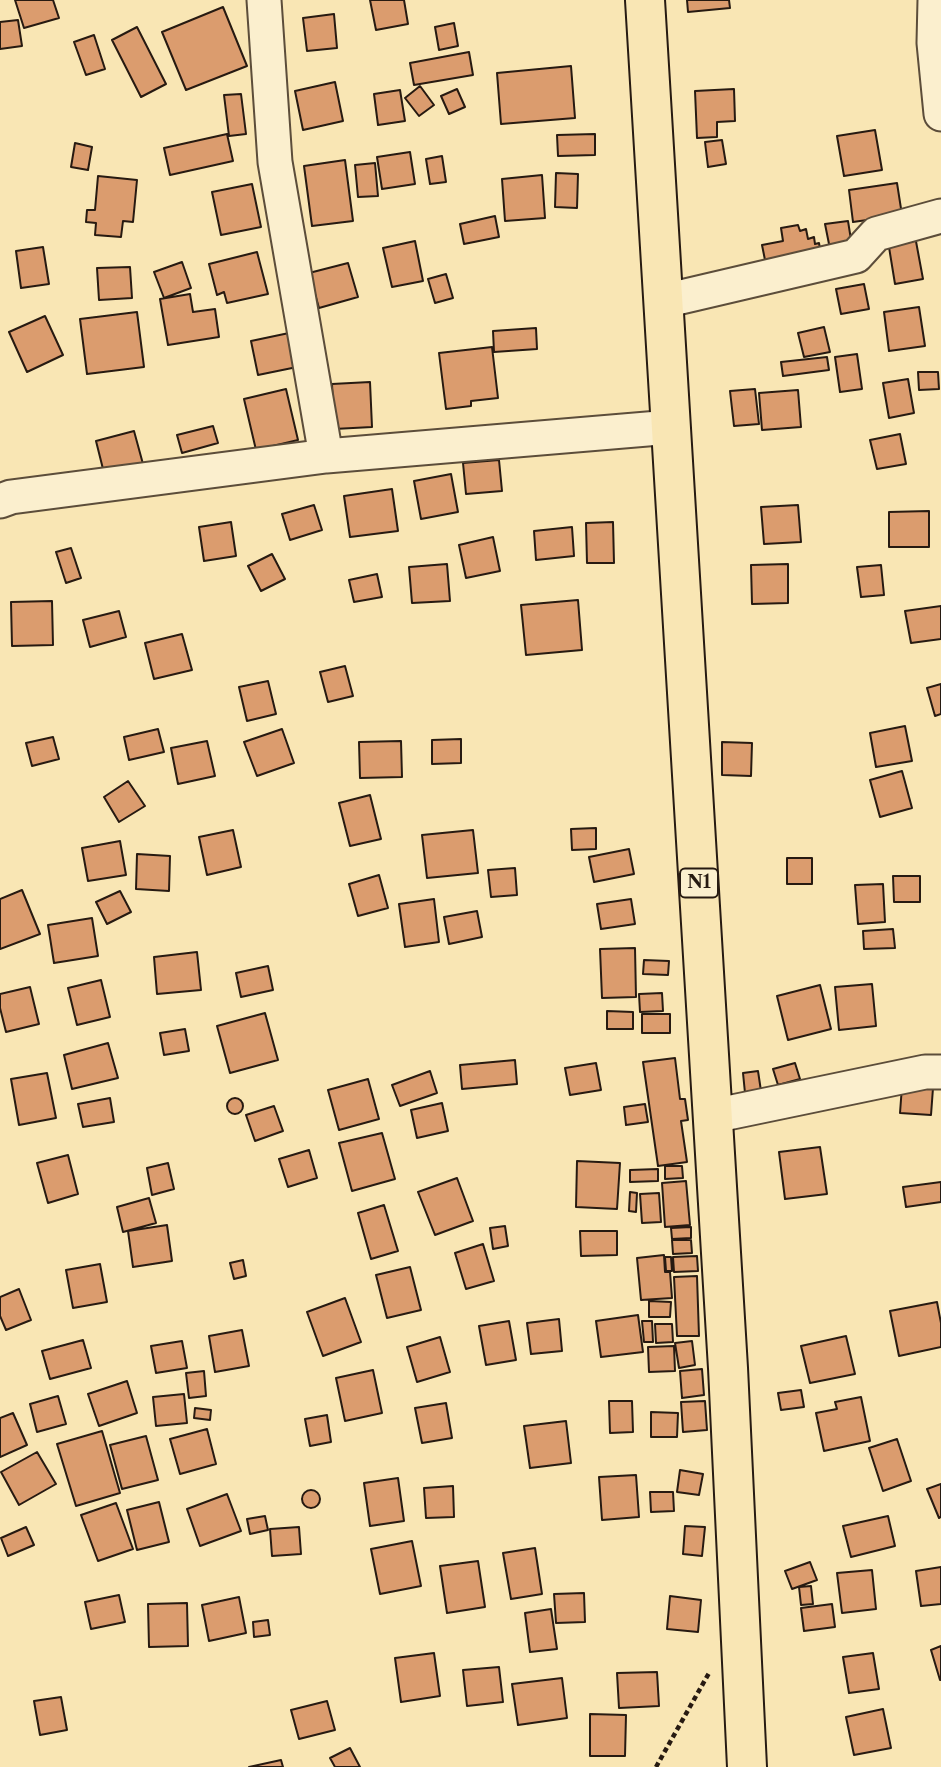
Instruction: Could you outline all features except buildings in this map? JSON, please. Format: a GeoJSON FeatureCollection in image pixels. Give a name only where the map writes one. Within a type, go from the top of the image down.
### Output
{"type":"FeatureCollection","features":[{"type":"Feature","properties":{"kind":"highway","name":"N1"},"geometry":{"type":"LineString","coordinates":[[645,0],[728,1367],[747,1767]]}},
{"type":"Feature","properties":{"kind":"street"},"geometry":{"type":"LineString","coordinates":[[264,0],[275,162],[326,456]]}},
{"type":"Feature","properties":{"kind":"street"},"geometry":{"type":"LineString","coordinates":[[935,0],[934,43],[941,114]]}},
{"type":"Feature","properties":{"kind":"street"},"geometry":{"type":"LineString","coordinates":[[664,301],[856,256],[876,234],[941,216]]}},
{"type":"Feature","properties":{"kind":"street"},"geometry":{"type":"LineString","coordinates":[[4,490],[326,456],[671,427]]}},
{"type":"Feature","properties":{"kind":"street"},"geometry":{"type":"LineString","coordinates":[[713,1116],[925,1072],[941,1072]]}},
{"type":"Feature","properties":{"kind":"path"},"geometry":{"type":"LineString","coordinates":[[656,1767],[714,1663]]}}]}
